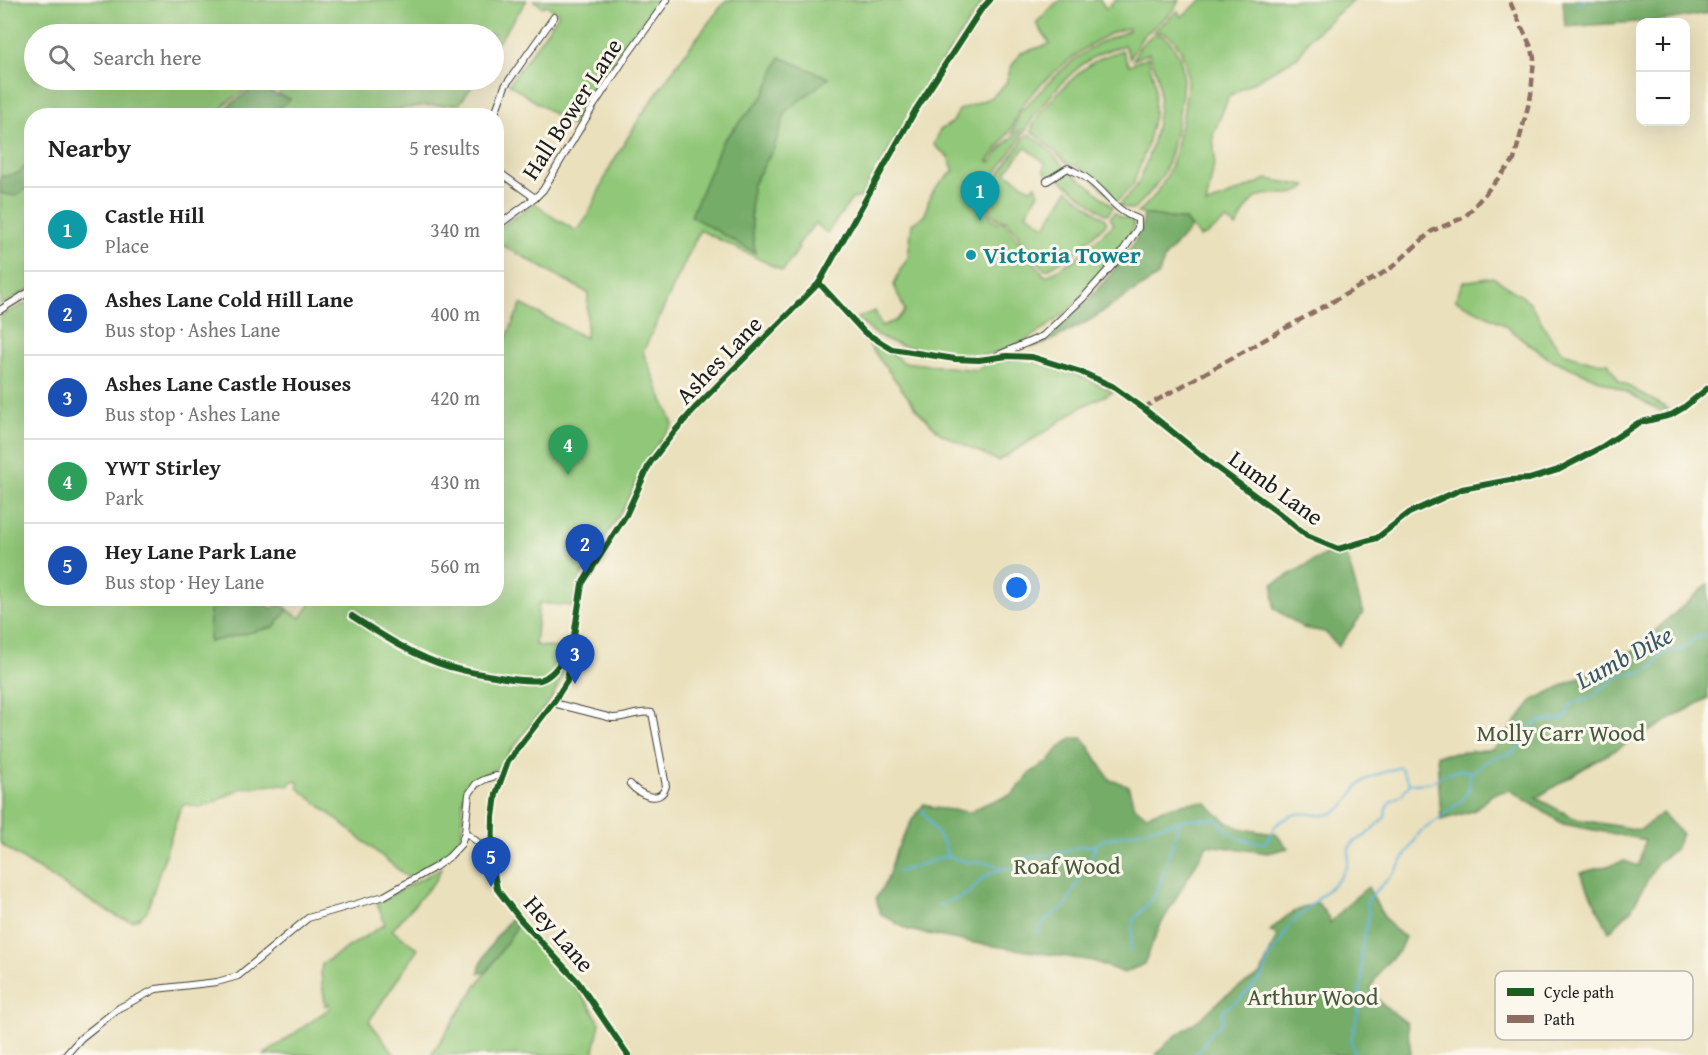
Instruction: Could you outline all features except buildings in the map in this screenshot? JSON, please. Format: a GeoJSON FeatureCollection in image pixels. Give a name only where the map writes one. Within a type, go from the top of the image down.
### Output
{"type":"FeatureCollection","features":[{"type":"Feature","properties":{"kind":"street","name":"Hall Bower Lane"},"geometry":{"type":"LineString","coordinates":[[504,221],[535,198],[546,185],[625,58],[667,0]]}},
{"type":"Feature","properties":{"kind":"street","name":"Ashes Lane"},"geometry":{"type":"LineString","coordinates":[[492,863],[496,794],[508,760],[553,703],[567,681],[582,584],[626,515],[650,463],[696,408],[819,283],[915,111],[980,11],[990,0]]}},
{"type":"Feature","properties":{"kind":"street"},"geometry":{"type":"LineString","coordinates":[[504,89],[554,17]]}},
{"type":"Feature","properties":{"kind":"street"},"geometry":{"type":"LineString","coordinates":[[497,108],[504,90]]}},
{"type":"Feature","properties":{"kind":"street"},"geometry":{"type":"LineString","coordinates":[[993,359],[998,354],[1043,336],[1085,296],[1111,267],[1138,228],[1138,219],[1116,207],[1091,181],[1080,174],[1068,168],[1047,181]]}},
{"type":"Feature","properties":{"kind":"street"},"geometry":{"type":"LineString","coordinates":[[504,176],[535,198]]}},
{"type":"Feature","properties":{"kind":"street","name":"Lumb Lane"},"geometry":{"type":"LineString","coordinates":[[819,283],[864,332],[892,349],[955,359],[1032,357],[1081,372],[1112,386],[1306,536],[1338,549],[1377,538],[1409,513],[1462,489],[1510,480],[1529,479],[1558,470],[1602,447],[1638,423],[1671,415],[1708,388]]}},
{"type":"Feature","properties":{"kind":"street"},"geometry":{"type":"LineString","coordinates":[[0,310],[24,295]]}},
{"type":"Feature","properties":{"kind":"street"},"geometry":{"type":"LineString","coordinates":[[553,703],[621,719],[640,713],[652,713],[666,786],[661,795],[653,797],[636,791],[630,784]]}},
{"type":"Feature","properties":{"kind":"street"},"geometry":{"type":"LineString","coordinates":[[66,1055],[81,1038],[119,1008],[156,989],[217,982],[238,976],[308,918],[384,896],[435,867],[461,844],[465,832],[469,794],[476,784],[496,776],[502,777]]}},
{"type":"Feature","properties":{"kind":"street"},"geometry":{"type":"LineString","coordinates":[[465,832],[480,844],[492,863]]}},
{"type":"Feature","properties":{"kind":"street","name":"Hey Lane"},"geometry":{"type":"LineString","coordinates":[[492,863],[496,889],[520,919],[578,982],[628,1055]]}},
{"type":"Feature","properties":{"kind":"green space"},"geometry":{"type":"Polygon","coordinates":[[[0,0],[527,0],[504,33],[504,24],[24,24],[24,90],[246,90],[226,103],[223,108],[24,108],[24,292],[0,306],[0,0]]]}},
{"type":"Feature","properties":{"kind":"green space"},"geometry":{"type":"Polygon","coordinates":[[[533,0],[659,0],[608,68],[572,126],[509,84],[559,14],[533,0]]]}},
{"type":"Feature","properties":{"kind":"green space"},"geometry":{"type":"Polygon","coordinates":[[[726,0],[984,0],[932,77],[861,197],[852,199],[827,233],[815,223],[797,246],[799,248],[783,271],[700,230],[643,352],[673,424],[647,460],[626,504],[580,577],[573,606],[539,603],[535,645],[569,650],[567,668],[551,699],[509,753],[504,763],[468,785],[463,797],[462,833],[449,854],[410,879],[298,788],[298,782],[291,781],[289,786],[283,784],[242,788],[208,805],[199,807],[186,804],[182,806],[147,911],[132,921],[120,918],[78,894],[0,843],[0,316],[24,304],[24,606],[268,606],[270,609],[286,609],[301,618],[309,606],[504,606],[504,344],[521,304],[586,338],[588,293],[504,246],[504,225],[535,203],[554,218],[577,231],[587,217],[611,165],[641,116],[726,0]]]}},
{"type":"Feature","properties":{"kind":"green space"},"geometry":{"type":"Polygon","coordinates":[[[1061,0],[1100,0],[1106,9],[1115,0],[1179,0],[1174,10],[1143,36],[1130,58],[1124,45],[1090,59],[1060,84],[1043,104],[1027,130],[1012,134],[1020,112],[1053,78],[1099,43],[1128,31],[1128,28],[1100,39],[1084,49],[1039,86],[1019,110],[1007,136],[988,161],[991,162],[1010,139],[1026,132],[992,181],[986,201],[988,211],[996,223],[1004,222],[1047,276],[1075,259],[1114,224],[1110,218],[1115,212],[1120,217],[1132,219],[1134,226],[1103,273],[1075,304],[1042,331],[1005,350],[972,356],[951,354],[909,347],[882,338],[857,318],[875,311],[881,326],[895,321],[905,311],[894,285],[908,258],[912,224],[925,215],[934,190],[954,171],[948,157],[934,145],[940,130],[953,122],[959,110],[992,97],[1006,83],[1011,67],[1021,53],[1050,44],[1036,23],[1061,0]]]}},
{"type":"Feature","properties":{"kind":"green space"},"geometry":{"type":"Polygon","coordinates":[[[1202,0],[1353,0],[1311,37],[1299,56],[1229,96],[1213,135],[1215,160],[1206,205],[1267,179],[1307,186],[1296,193],[1260,196],[1249,205],[1236,227],[1226,220],[1200,237],[1185,220],[1137,213],[1149,202],[1168,172],[1173,159],[1186,96],[1187,73],[1181,51],[1167,34],[1153,32],[1178,11],[1181,17],[1202,0]]]}},
{"type":"Feature","properties":{"kind":"green space"},"geometry":{"type":"Polygon","coordinates":[[[1563,0],[1708,0],[1708,13],[1678,18],[1636,18],[1636,22],[1565,27],[1563,0]]]}},
{"type":"Feature","properties":{"kind":"green space"},"geometry":{"type":"Polygon","coordinates":[[[1158,34],[1168,40],[1176,50],[1181,62],[1183,84],[1174,140],[1167,165],[1157,184],[1133,210],[1119,206],[1135,188],[1147,161],[1157,123],[1159,84],[1149,53],[1133,60],[1146,40],[1158,34]]]}},
{"type":"Feature","properties":{"kind":"green space"},"geometry":{"type":"Polygon","coordinates":[[[1122,50],[1130,65],[1148,57],[1155,84],[1154,116],[1146,149],[1133,185],[1116,202],[1087,173],[1077,166],[1068,164],[1031,131],[1041,113],[1070,81],[1099,59],[1122,50]]]}},
{"type":"Feature","properties":{"kind":"green space"},"geometry":{"type":"Polygon","coordinates":[[[780,57],[829,78],[786,111],[774,148],[752,186],[751,215],[755,253],[691,216],[722,142],[764,95],[780,57]]]}},
{"type":"Feature","properties":{"kind":"green space"},"geometry":{"type":"Polygon","coordinates":[[[251,90],[264,90],[290,99],[279,108],[228,108],[251,90]]]}},
{"type":"Feature","properties":{"kind":"green space"},"geometry":{"type":"Polygon","coordinates":[[[279,90],[470,90],[459,104],[407,108],[274,108],[280,97],[279,90]]]}},
{"type":"Feature","properties":{"kind":"green space"},"geometry":{"type":"Polygon","coordinates":[[[1030,134],[1048,149],[1069,172],[1088,184],[1113,207],[1108,214],[1105,214],[1056,176],[1048,176],[1044,170],[1045,163],[1025,147],[1006,172],[1030,189],[1036,185],[1039,193],[1026,213],[1045,226],[1068,190],[1107,223],[1072,255],[1048,269],[1044,269],[1007,221],[997,219],[989,207],[988,199],[995,180],[1025,136],[1030,134]]]}},
{"type":"Feature","properties":{"kind":"green space"},"geometry":{"type":"Polygon","coordinates":[[[24,168],[24,190],[15,196],[0,193],[0,177],[18,173],[24,168]]]}},
{"type":"Feature","properties":{"kind":"green space"},"geometry":{"type":"Polygon","coordinates":[[[1144,214],[1185,220],[1191,228],[1165,257],[1158,276],[1085,323],[1044,344],[1032,347],[1062,323],[1106,280],[1140,232],[1144,214]]]}},
{"type":"Feature","properties":{"kind":"green space"},"geometry":{"type":"Polygon","coordinates":[[[1493,277],[1529,301],[1551,338],[1563,353],[1592,362],[1608,363],[1619,381],[1670,410],[1663,412],[1620,389],[1548,358],[1500,322],[1455,300],[1463,282],[1493,277]]]}},
{"type":"Feature","properties":{"kind":"green space"},"geometry":{"type":"Polygon","coordinates":[[[863,337],[892,353],[902,362],[977,370],[983,364],[1020,358],[1083,377],[1113,392],[1083,406],[998,461],[941,434],[919,412],[863,337]]]}},
{"type":"Feature","properties":{"kind":"green space"},"geometry":{"type":"Polygon","coordinates":[[[1329,552],[1346,552],[1363,613],[1338,647],[1325,632],[1303,628],[1274,608],[1273,584],[1329,552]]]}},
{"type":"Feature","properties":{"kind":"green space","name":"Molly Carr Wood"},"geometry":{"type":"Polygon","coordinates":[[[1708,584],[1708,698],[1589,765],[1536,798],[1576,819],[1640,830],[1662,813],[1682,834],[1675,849],[1657,863],[1631,910],[1609,932],[1580,873],[1625,861],[1638,866],[1645,840],[1563,824],[1510,790],[1493,794],[1473,811],[1441,820],[1437,755],[1494,749],[1533,700],[1631,652],[1708,584]]]}},
{"type":"Feature","properties":{"kind":"green space"},"geometry":{"type":"Polygon","coordinates":[[[210,606],[268,606],[272,608],[283,606],[288,609],[274,627],[209,642],[210,606]]]}},
{"type":"Feature","properties":{"kind":"green space","name":"Roaf Wood"},"geometry":{"type":"Polygon","coordinates":[[[1072,738],[1083,738],[1110,780],[1128,785],[1134,806],[1146,815],[1183,804],[1207,803],[1230,824],[1246,830],[1276,834],[1288,848],[1268,853],[1207,845],[1161,924],[1144,964],[1124,973],[1093,961],[968,942],[908,930],[880,913],[876,898],[887,880],[896,851],[912,820],[924,804],[934,808],[971,812],[1013,794],[1030,773],[1048,762],[1059,748],[1072,738]]]}},
{"type":"Feature","properties":{"kind":"green space"},"geometry":{"type":"Polygon","coordinates":[[[441,868],[436,880],[392,930],[418,949],[369,1021],[395,1055],[264,1055],[330,1008],[328,1003],[325,1006],[321,976],[322,964],[385,924],[377,903],[441,868]]]}},
{"type":"Feature","properties":{"kind":"green space","name":"Arthur Wood"},"geometry":{"type":"Polygon","coordinates":[[[1368,887],[1387,921],[1405,937],[1399,951],[1382,968],[1370,989],[1382,1004],[1407,1023],[1411,1053],[1409,1055],[1156,1055],[1170,1040],[1202,1017],[1225,996],[1261,974],[1277,935],[1270,931],[1281,921],[1297,910],[1318,903],[1330,923],[1368,887]]]}},
{"type":"Feature","properties":{"kind":"green space"},"geometry":{"type":"Polygon","coordinates":[[[510,920],[515,921],[516,928],[487,972],[479,973],[486,953],[510,920]]]}},
{"type":"Feature","properties":{"kind":"green space"},"geometry":{"type":"Polygon","coordinates":[[[518,923],[530,940],[569,977],[600,1023],[593,1055],[431,1055],[518,923]]]}},
{"type":"Feature","properties":{"kind":"waterway"},"geometry":{"type":"LineString","coordinates":[[1577,4],[1584,0]]}},
{"type":"Feature","properties":{"kind":"waterway","name":"Lumb Dike"},"geometry":{"type":"LineString","coordinates":[[922,810],[945,846],[947,856],[966,862],[991,863],[1001,869],[1013,869],[1024,859],[1034,856],[1051,855],[1082,846],[1093,846],[1103,840],[1187,819],[1217,819],[1235,836],[1264,843],[1275,826],[1285,819],[1305,813],[1328,815],[1344,806],[1362,782],[1383,772],[1400,767],[1410,784],[1430,783],[1443,775],[1460,770],[1472,772],[1493,757],[1510,754],[1520,747],[1528,729],[1538,722],[1564,718],[1568,714],[1568,707],[1573,703],[1595,695],[1622,674],[1646,672],[1666,652],[1681,650],[1694,638],[1708,635]]}},
{"type":"Feature","properties":{"kind":"waterway"},"geometry":{"type":"LineString","coordinates":[[1355,1055],[1351,1041],[1362,984],[1361,951],[1369,913],[1366,905],[1368,899],[1395,872],[1420,832],[1462,800],[1469,790],[1470,773]]}},
{"type":"Feature","properties":{"kind":"waterway"},"geometry":{"type":"LineString","coordinates":[[1195,1055],[1211,1032],[1221,1024],[1222,1013],[1226,1008],[1239,1000],[1263,976],[1269,957],[1280,944],[1289,926],[1340,878],[1347,866],[1349,848],[1385,817],[1386,808],[1390,802],[1401,795],[1409,785]]}},
{"type":"Feature","properties":{"kind":"waterway"},"geometry":{"type":"LineString","coordinates":[[1130,952],[1133,921],[1156,894],[1179,823]]}},
{"type":"Feature","properties":{"kind":"waterway"},"geometry":{"type":"LineString","coordinates":[[1037,933],[1047,919],[1065,907],[1096,846]]}},
{"type":"Feature","properties":{"kind":"waterway"},"geometry":{"type":"LineString","coordinates":[[898,872],[947,856]]}},
{"type":"Feature","properties":{"kind":"waterway"},"geometry":{"type":"LineString","coordinates":[[938,906],[969,893],[983,878],[1001,869]]}},
{"type":"Feature","properties":{"kind":"marked path"},"geometry":{"type":"LineString","coordinates":[[1143,408],[1378,276],[1391,268],[1432,231],[1465,217],[1514,160],[1531,95],[1534,58],[1532,49],[1509,0]]}},
{"type":"Feature","properties":{"kind":"cycle path"},"geometry":{"type":"LineString","coordinates":[[628,1055],[578,982],[520,919],[497,889],[492,863],[496,794],[508,761],[567,681],[582,584],[626,515],[650,463],[696,407],[819,283],[915,111],[980,11],[990,0]]}},
{"type":"Feature","properties":{"kind":"cycle path"},"geometry":{"type":"LineString","coordinates":[[819,283],[864,332],[892,349],[955,359],[1032,357],[1081,372],[1112,386],[1307,536],[1338,549],[1377,538],[1409,513],[1462,489],[1510,480],[1529,479],[1558,470],[1602,447],[1638,423],[1671,415],[1708,388]]}},
{"type":"Feature","properties":{"kind":"cycle path"},"geometry":{"type":"LineString","coordinates":[[352,616],[425,658],[474,673],[520,680],[540,680],[551,674],[564,659],[571,657]]}},
{"type":"Feature","properties":{"kind":"place","name":"Castle Hill"},"geometry":{"type":"Point","coordinates":[980,221]}},
{"type":"Feature","properties":{"kind":"place","name":"Victoria Tower"},"geometry":{"type":"Point","coordinates":[971,255]}},
{"type":"Feature","properties":{"kind":"place","name":"YWT Stirley"},"geometry":{"type":"Point","coordinates":[568,475]}},
{"type":"Feature","properties":{"kind":"place","name":"Ashes Lane Cold Hill Lane"},"geometry":{"type":"Point","coordinates":[585,574]}},
{"type":"Feature","properties":{"kind":"place","name":"Ashes Lane Castle Houses"},"geometry":{"type":"Point","coordinates":[575,684]}},
{"type":"Feature","properties":{"kind":"place","name":"Hey Lane Park Lane"},"geometry":{"type":"Point","coordinates":[491,887]}}]}
